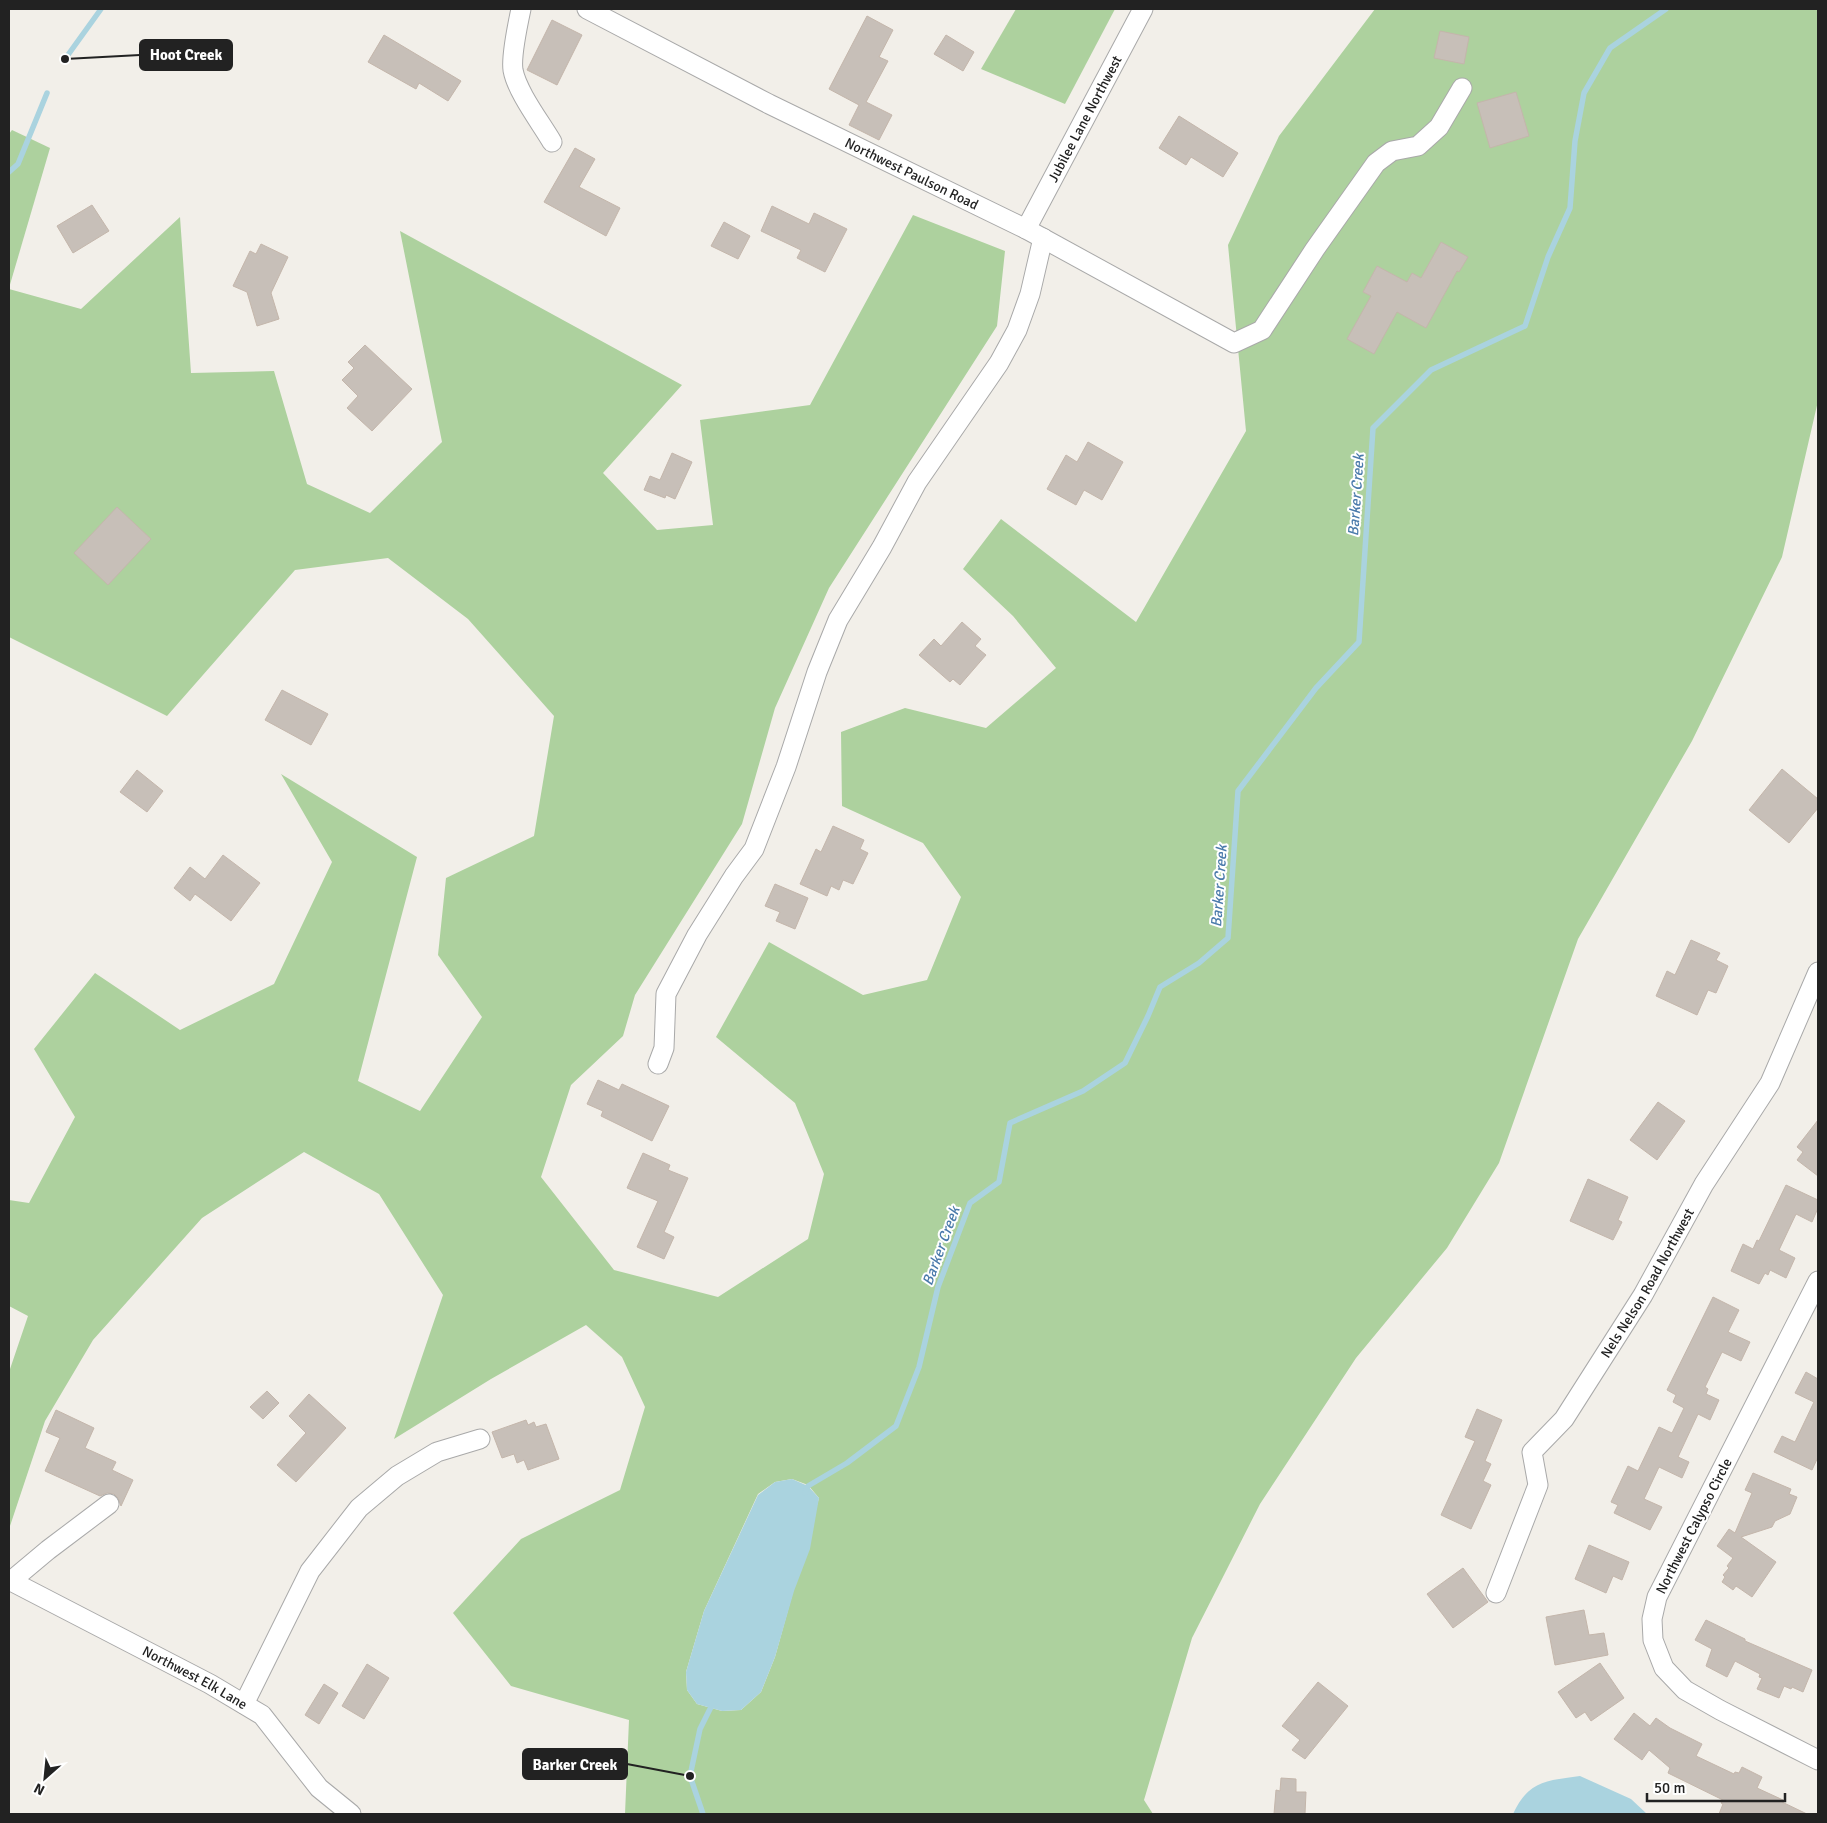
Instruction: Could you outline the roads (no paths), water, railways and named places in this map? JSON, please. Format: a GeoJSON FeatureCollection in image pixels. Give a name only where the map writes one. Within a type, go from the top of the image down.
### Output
{"type":"FeatureCollection","features":[{"type":"Feature","properties":{"kind":"street"},"geometry":{"type":"LineString","coordinates":[[521,9],[516,29],[513,70],[519,88],[552,142]]}},
{"type":"Feature","properties":{"kind":"street","name":"Northwest Paulson Road"},"geometry":{"type":"LineString","coordinates":[[587,9],[769,104],[1026,228],[1234,343],[1262,330],[1315,249],[1376,163],[1392,151],[1418,146],[1439,127],[1462,88]]}},
{"type":"Feature","properties":{"kind":"street","name":"Jubilee Lane Northwest"},"geometry":{"type":"LineString","coordinates":[[1026,228],[1143,9]]}},
{"type":"Feature","properties":{"kind":"street"},"geometry":{"type":"LineString","coordinates":[[658,1064],[664,1048],[666,994],[697,935],[734,876],[754,849],[786,767],[817,672],[838,620],[882,547],[917,482],[1000,362],[1017,330],[1030,294],[1043,238]]}},
{"type":"Feature","properties":{"kind":"street","name":"Nels Nelson Road Northwest"},"geometry":{"type":"LineString","coordinates":[[1496,1593],[1538,1485],[1532,1452],[1564,1419],[1643,1294],[1704,1184],[1770,1083],[1818,972]]}},
{"type":"Feature","properties":{"kind":"street","name":"Northwest Calypso Circle"},"geometry":{"type":"LineString","coordinates":[[1818,1281],[1657,1597],[1652,1626],[1653,1640],[1664,1668],[1685,1690],[1818,1760]]}},
{"type":"Feature","properties":{"kind":"street"},"geometry":{"type":"LineString","coordinates":[[244,1704],[310,1571],[359,1508],[397,1476],[437,1452],[480,1440]]}},
{"type":"Feature","properties":{"kind":"street"},"geometry":{"type":"LineString","coordinates":[[10,1581],[109,1504]]}},
{"type":"Feature","properties":{"kind":"street","name":"Northwest Elk Lane"},"geometry":{"type":"LineString","coordinates":[[10,1581],[210,1684],[262,1715],[319,1788],[351,1814]]}},
{"type":"Feature","properties":{"kind":"water"},"geometry":{"type":"Polygon","coordinates":[[[792,1479],[808,1486],[819,1498],[810,1549],[794,1591],[775,1657],[761,1692],[741,1710],[722,1711],[697,1704],[687,1690],[686,1672],[704,1611],[758,1495],[775,1482],[792,1479]]]}},
{"type":"Feature","properties":{"kind":"water"},"geometry":{"type":"Polygon","coordinates":[[[1580,1776],[1631,1799],[1647,1814],[1513,1814],[1525,1794],[1532,1788],[1548,1781],[1580,1776]]]}},
{"type":"Feature","properties":{"kind":"waterway"},"geometry":{"type":"LineString","coordinates":[[65,59],[101,9]]}},
{"type":"Feature","properties":{"kind":"waterway","name":"Barker Creek"},"geometry":{"type":"LineString","coordinates":[[805,1493],[808,1486],[847,1463],[896,1426],[919,1367],[938,1287],[970,1203],[999,1182],[1010,1123],[1083,1091],[1125,1063],[1160,987],[1199,963],[1228,938],[1238,791],[1316,688],[1359,642],[1373,428],[1431,370],[1525,326],[1548,257],[1570,208],[1575,141],[1584,93],[1610,48],[1666,9]]}},
{"type":"Feature","properties":{"kind":"waterway"},"geometry":{"type":"LineString","coordinates":[[9,172],[18,164],[47,93]]}},
{"type":"Feature","properties":{"kind":"waterway","name":"Barker Creek"},"geometry":{"type":"LineString","coordinates":[[703,1814],[690,1776],[700,1729],[713,1703]]}},
{"type":"Feature","properties":{"kind":"place","name":"Hoot Creek"},"geometry":{"type":"Point","coordinates":[65,59]}},
{"type":"Feature","properties":{"kind":"place","name":"Barker Creek"},"geometry":{"type":"Point","coordinates":[690,1776]}}]}
